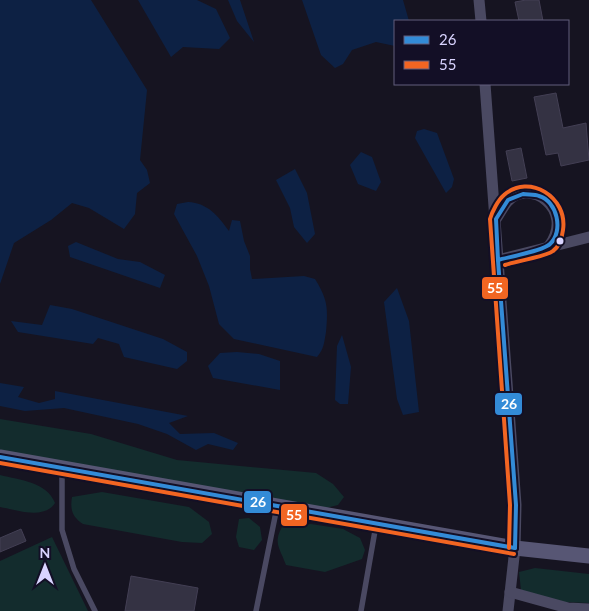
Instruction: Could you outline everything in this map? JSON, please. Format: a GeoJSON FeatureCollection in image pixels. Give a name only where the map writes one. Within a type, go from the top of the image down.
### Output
{"type":"FeatureCollection","features":[{"type":"Feature","properties":{"kind":"main road"},"geometry":{"type":"LineString","coordinates":[[0,457],[515,548],[589,556]]}},
{"type":"Feature","properties":{"kind":"street"},"geometry":{"type":"LineString","coordinates":[[479,0],[480,20]]}},
{"type":"Feature","properties":{"kind":"street"},"geometry":{"type":"LineString","coordinates":[[486,85],[516,505],[515,548],[508,611]]}},
{"type":"Feature","properties":{"kind":"street"},"geometry":{"type":"LineString","coordinates":[[496,219],[508,200],[523,194],[540,196],[553,206],[558,222],[556,236],[549,246]]}},
{"type":"Feature","properties":{"kind":"street"},"geometry":{"type":"LineString","coordinates":[[498,260],[589,236]]}},
{"type":"Feature","properties":{"kind":"street"},"geometry":{"type":"LineString","coordinates":[[510,592],[568,608],[589,609]]}},
{"type":"Feature","properties":{"kind":"lane"},"geometry":{"type":"LineString","coordinates":[[62,469],[62,530],[74,569],[95,611]]}},
{"type":"Feature","properties":{"kind":"lane"},"geometry":{"type":"LineString","coordinates":[[256,611],[278,507]]}},
{"type":"Feature","properties":{"kind":"lane"},"geometry":{"type":"LineString","coordinates":[[361,611],[376,524]]}},
{"type":"Feature","properties":{"kind":"green space"},"geometry":{"type":"Polygon","coordinates":[[[0,419],[91,434],[177,460],[316,473],[333,484],[344,497],[338,505],[322,509],[0,452],[0,419]]]}},
{"type":"Feature","properties":{"kind":"green space"},"geometry":{"type":"Polygon","coordinates":[[[0,475],[39,486],[46,490],[55,503],[50,508],[37,513],[0,507],[0,475]]]}},
{"type":"Feature","properties":{"kind":"green space"},"geometry":{"type":"Polygon","coordinates":[[[102,492],[189,507],[209,522],[212,534],[202,543],[182,542],[83,524],[76,519],[71,505],[72,497],[102,492]]]}},
{"type":"Feature","properties":{"kind":"green space"},"geometry":{"type":"Polygon","coordinates":[[[249,518],[260,527],[262,540],[254,550],[239,547],[236,537],[239,519],[249,518]]]}},
{"type":"Feature","properties":{"kind":"green space"},"geometry":{"type":"Polygon","coordinates":[[[311,524],[343,529],[360,538],[365,550],[362,559],[325,572],[286,565],[278,542],[282,527],[311,524]]]}},
{"type":"Feature","properties":{"kind":"green space"},"geometry":{"type":"Polygon","coordinates":[[[52,537],[88,611],[0,611],[0,561],[52,537]]]}},
{"type":"Feature","properties":{"kind":"green space"},"geometry":{"type":"Polygon","coordinates":[[[535,568],[589,574],[589,603],[564,602],[521,590],[519,572],[535,568]]]}},
{"type":"Feature","properties":{"kind":"water"},"geometry":{"type":"Polygon","coordinates":[[[0,0],[91,0],[147,90],[140,160],[147,170],[150,183],[137,193],[135,214],[124,229],[89,208],[72,203],[51,220],[14,243],[0,284],[0,0]]]}},
{"type":"Feature","properties":{"kind":"water"},"geometry":{"type":"Polygon","coordinates":[[[138,0],[197,0],[216,9],[230,38],[219,49],[183,47],[171,57],[138,0]]]}},
{"type":"Feature","properties":{"kind":"water"},"geometry":{"type":"Polygon","coordinates":[[[228,0],[240,0],[254,42],[237,21],[228,0]]]}},
{"type":"Feature","properties":{"kind":"water"},"geometry":{"type":"Polygon","coordinates":[[[302,0],[403,0],[409,20],[394,20],[394,46],[376,42],[352,50],[343,64],[335,68],[321,55],[302,0]]]}},
{"type":"Feature","properties":{"kind":"water"},"geometry":{"type":"Polygon","coordinates":[[[424,129],[437,133],[454,179],[452,187],[446,193],[415,138],[417,131],[424,129]]]}},
{"type":"Feature","properties":{"kind":"water"},"geometry":{"type":"Polygon","coordinates":[[[361,152],[372,157],[381,182],[376,191],[358,184],[350,165],[361,152]]]}},
{"type":"Feature","properties":{"kind":"water"},"geometry":{"type":"Polygon","coordinates":[[[295,169],[307,193],[315,234],[307,243],[294,227],[290,208],[276,180],[295,169]]]}},
{"type":"Feature","properties":{"kind":"water"},"geometry":{"type":"Polygon","coordinates":[[[188,202],[201,205],[212,211],[229,231],[232,220],[240,221],[244,241],[250,256],[252,279],[304,276],[315,279],[325,299],[327,310],[324,343],[317,357],[234,339],[219,324],[209,286],[197,256],[174,214],[177,204],[188,202]]]}},
{"type":"Feature","properties":{"kind":"water"},"geometry":{"type":"Polygon","coordinates":[[[76,242],[118,259],[140,262],[165,275],[160,288],[70,257],[68,246],[76,242]]]}},
{"type":"Feature","properties":{"kind":"water"},"geometry":{"type":"Polygon","coordinates":[[[397,288],[409,321],[419,412],[403,415],[397,399],[384,302],[397,288]]]}},
{"type":"Feature","properties":{"kind":"water"},"geometry":{"type":"Polygon","coordinates":[[[50,305],[72,309],[163,339],[187,352],[187,361],[177,369],[124,357],[119,344],[98,338],[93,344],[18,332],[11,321],[42,325],[50,305]]]}},
{"type":"Feature","properties":{"kind":"water"},"geometry":{"type":"Polygon","coordinates":[[[342,335],[351,367],[348,404],[340,404],[335,400],[337,346],[342,335]]]}},
{"type":"Feature","properties":{"kind":"water"},"geometry":{"type":"Polygon","coordinates":[[[220,353],[259,354],[280,361],[280,390],[213,378],[208,366],[220,353]]]}},
{"type":"Feature","properties":{"kind":"water"},"geometry":{"type":"Polygon","coordinates":[[[0,383],[24,387],[18,397],[39,403],[55,399],[55,391],[188,416],[169,423],[180,434],[214,433],[238,443],[233,450],[208,444],[196,450],[167,434],[138,424],[64,408],[25,411],[0,406],[0,383]]]}},
{"type":"Feature","properties":{"kind":"building"},"geometry":{"type":"Polygon","coordinates":[[[539,0],[543,20],[519,20],[515,2],[539,0]]]}},
{"type":"Feature","properties":{"kind":"building"},"geometry":{"type":"Polygon","coordinates":[[[556,93],[563,128],[586,123],[589,160],[561,166],[558,153],[546,155],[534,97],[556,93]]]}},
{"type":"Feature","properties":{"kind":"building"},"geometry":{"type":"Polygon","coordinates":[[[521,148],[527,178],[512,181],[506,151],[521,148]]]}},
{"type":"Feature","properties":{"kind":"building"},"geometry":{"type":"Polygon","coordinates":[[[21,529],[26,541],[0,552],[0,538],[21,529]]]}},
{"type":"Feature","properties":{"kind":"building"},"geometry":{"type":"Polygon","coordinates":[[[131,576],[198,588],[194,611],[125,611],[131,576]]]}},
{"type":"Feature","properties":{"kind":"transit line","name":"55"},"geometry":{"type":"LineString","coordinates":[[505,265],[549,253],[559,244],[563,233],[563,218],[553,199],[545,192],[535,188],[524,187],[514,189],[504,195],[490,219],[510,505],[509,548]]}},
{"type":"Feature","properties":{"kind":"transit line","name":"26"},"geometry":{"type":"LineString","coordinates":[[523,194],[539,196],[550,204],[556,217],[557,232],[546,247],[526,254],[498,260],[496,219],[508,200],[523,194]]}},
{"type":"Feature","properties":{"kind":"transit line","name":"26"},"geometry":{"type":"LineString","coordinates":[[498,260],[516,505],[515,548]]}},
{"type":"Feature","properties":{"kind":"transit line","name":"26"},"geometry":{"type":"LineString","coordinates":[[0,457],[515,548]]}},
{"type":"Feature","properties":{"kind":"transit line","name":"55"},"geometry":{"type":"LineString","coordinates":[[0,463],[514,554]]}}]}
